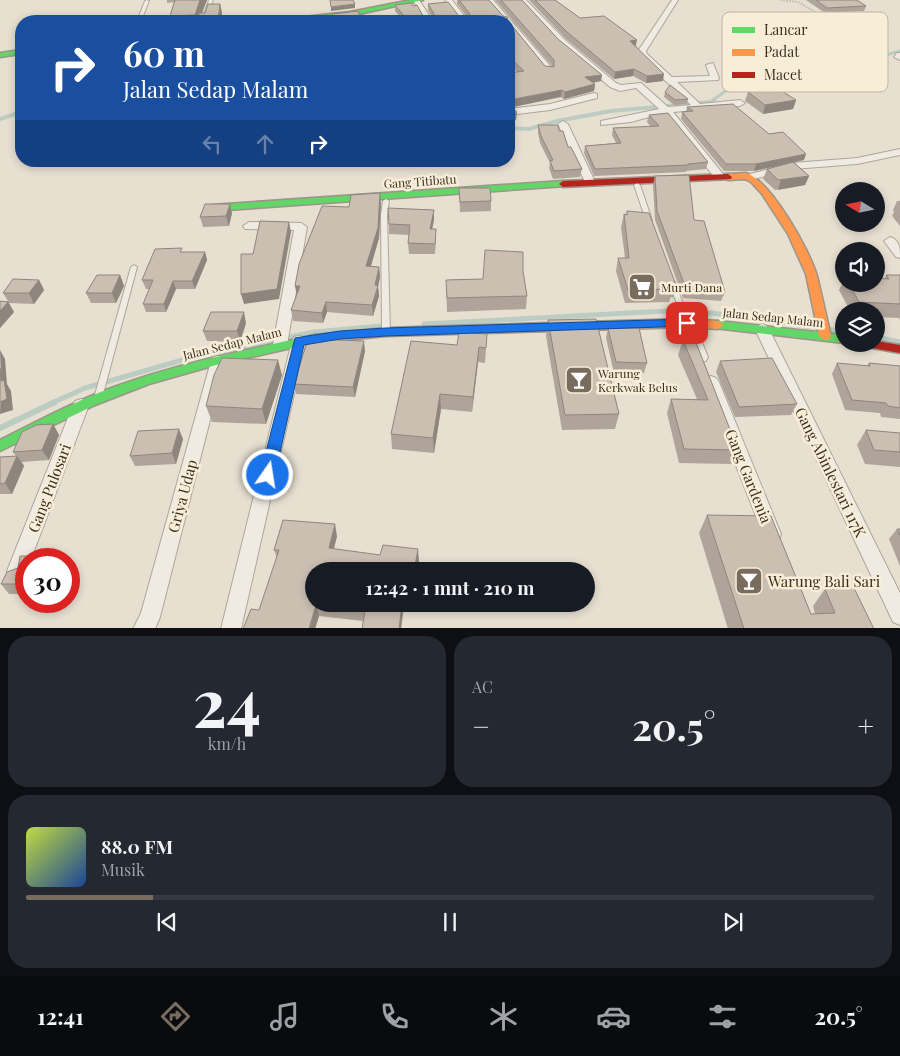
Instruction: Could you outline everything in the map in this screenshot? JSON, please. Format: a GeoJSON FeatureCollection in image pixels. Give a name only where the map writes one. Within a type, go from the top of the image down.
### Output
{"type":"FeatureCollection","features":[{"type":"Feature","properties":{"kind":"street"},"geometry":{"type":"LineString","coordinates":[[341,15],[418,0],[426,15]]}},
{"type":"Feature","properties":{"kind":"street"},"geometry":{"type":"LineString","coordinates":[[448,0],[459,15]]}},
{"type":"Feature","properties":{"kind":"street"},"geometry":{"type":"LineString","coordinates":[[490,0],[502,15]]}},
{"type":"Feature","properties":{"kind":"street"},"geometry":{"type":"LineString","coordinates":[[522,0],[562,42],[614,85],[620,88],[638,85],[689,136],[719,176]]}},
{"type":"Feature","properties":{"kind":"street"},"geometry":{"type":"LineString","coordinates":[[675,0],[667,18],[657,28],[642,51],[643,55],[696,105]]}},
{"type":"Feature","properties":{"kind":"street"},"geometry":{"type":"LineString","coordinates":[[515,30],[549,70]]}},
{"type":"Feature","properties":{"kind":"street"},"geometry":{"type":"LineString","coordinates":[[0,55],[15,53]]}},
{"type":"Feature","properties":{"kind":"street"},"geometry":{"type":"LineString","coordinates":[[670,80],[714,78],[710,65]]}},
{"type":"Feature","properties":{"kind":"street"},"geometry":{"type":"LineString","coordinates":[[515,111],[550,107],[594,96]]}},
{"type":"Feature","properties":{"kind":"street"},"geometry":{"type":"LineString","coordinates":[[604,123],[631,119],[663,108],[740,103]]}},
{"type":"Feature","properties":{"kind":"street"},"geometry":{"type":"LineString","coordinates":[[563,124],[590,182]]}},
{"type":"Feature","properties":{"kind":"street"},"geometry":{"type":"LineString","coordinates":[[823,330],[811,275],[803,254],[768,196],[750,177],[793,166],[858,161],[900,152]]}},
{"type":"Feature","properties":{"kind":"street","name":"Gang Titibatu"},"geometry":{"type":"LineString","coordinates":[[212,208],[590,182],[719,176],[750,177]]}},
{"type":"Feature","properties":{"kind":"street"},"geometry":{"type":"LineString","coordinates":[[249,226],[301,227],[280,341]]}},
{"type":"Feature","properties":{"kind":"street"},"geometry":{"type":"LineString","coordinates":[[890,241],[900,254]]}},
{"type":"Feature","properties":{"kind":"street","name":"Jalan Sedap Malam"},"geometry":{"type":"LineString","coordinates":[[0,446],[81,405],[101,388],[218,361],[280,341],[299,341],[386,328],[598,329],[684,314],[762,329],[823,330],[835,335]]}},
{"type":"Feature","properties":{"kind":"street","name":"Gang Gardenia"},"geometry":{"type":"LineString","coordinates":[[684,314],[776,545]]}},
{"type":"Feature","properties":{"kind":"street","name":"Gang Abinlestari 117K"},"geometry":{"type":"LineString","coordinates":[[762,329],[900,616]]}},
{"type":"Feature","properties":{"kind":"street"},"geometry":{"type":"LineString","coordinates":[[232,628],[299,341]]}},
{"type":"Feature","properties":{"kind":"street"},"geometry":{"type":"LineString","coordinates":[[885,347],[900,350]]}},
{"type":"Feature","properties":{"kind":"street","name":"Griya Udap"},"geometry":{"type":"LineString","coordinates":[[143,628],[150,617],[218,361]]}},
{"type":"Feature","properties":{"kind":"street","name":"Gang Pulosari"},"geometry":{"type":"LineString","coordinates":[[27,548],[81,405]]}},
{"type":"Feature","properties":{"kind":"lane"},"geometry":{"type":"LineString","coordinates":[[206,15],[211,0]]}},
{"type":"Feature","properties":{"kind":"lane"},"geometry":{"type":"LineString","coordinates":[[141,15],[147,1]]}},
{"type":"Feature","properties":{"kind":"lane"},"geometry":{"type":"LineString","coordinates":[[637,185],[653,230]]}},
{"type":"Feature","properties":{"kind":"lane"},"geometry":{"type":"LineString","coordinates":[[386,202],[384,215],[386,328]]}},
{"type":"Feature","properties":{"kind":"lane"},"geometry":{"type":"LineString","coordinates":[[101,388],[134,267]]}},
{"type":"Feature","properties":{"kind":"lane"},"geometry":{"type":"LineString","coordinates":[[670,276],[684,314]]}},
{"type":"Feature","properties":{"kind":"path"},"geometry":{"type":"LineString","coordinates":[[780,0],[798,2],[816,12]]}},
{"type":"Feature","properties":{"kind":"building"},"geometry":{"type":"Polygon","coordinates":[[[175,0],[200,0],[195,15],[170,15],[175,0]]]}},
{"type":"Feature","properties":{"kind":"building"},"geometry":{"type":"Polygon","coordinates":[[[330,0],[353,0],[355,4],[331,7],[330,0]]]}},
{"type":"Feature","properties":{"kind":"building"},"geometry":{"type":"Polygon","coordinates":[[[459,0],[489,0],[502,15],[469,15],[459,0]]]}},
{"type":"Feature","properties":{"kind":"building"},"geometry":{"type":"Polygon","coordinates":[[[501,0],[522,0],[558,39],[602,75],[585,77],[595,84],[565,92],[562,90],[515,99],[515,72],[524,71],[515,63],[515,29],[545,66],[554,67],[554,60],[501,0]]]}},
{"type":"Feature","properties":{"kind":"building"},"geometry":{"type":"Polygon","coordinates":[[[535,0],[555,0],[580,18],[604,16],[637,40],[630,41],[664,74],[647,76],[634,69],[615,72],[567,32],[535,0]]]}},
{"type":"Feature","properties":{"kind":"building"},"geometry":{"type":"Polygon","coordinates":[[[816,0],[857,0],[866,6],[827,8],[816,0]]]}},
{"type":"Feature","properties":{"kind":"building"},"geometry":{"type":"Polygon","coordinates":[[[448,2],[458,15],[434,15],[428,4],[448,2]]]}},
{"type":"Feature","properties":{"kind":"building"},"geometry":{"type":"Polygon","coordinates":[[[411,3],[413,6],[417,5],[422,15],[403,15],[395,5],[411,3]]]}},
{"type":"Feature","properties":{"kind":"building"},"geometry":{"type":"Polygon","coordinates":[[[208,4],[220,4],[219,15],[199,15],[199,13],[205,13],[208,4]]]}},
{"type":"Feature","properties":{"kind":"building"},"geometry":{"type":"Polygon","coordinates":[[[358,11],[359,15],[332,15],[358,11]]]}},
{"type":"Feature","properties":{"kind":"building"},"geometry":{"type":"Polygon","coordinates":[[[670,85],[688,99],[675,100],[665,92],[670,85]]]}},
{"type":"Feature","properties":{"kind":"building"},"geometry":{"type":"Polygon","coordinates":[[[748,92],[783,92],[796,100],[765,105],[748,92]]]}},
{"type":"Feature","properties":{"kind":"building"},"geometry":{"type":"Polygon","coordinates":[[[733,104],[769,134],[783,132],[806,154],[756,164],[726,164],[682,112],[693,111],[687,107],[733,104]]]}},
{"type":"Feature","properties":{"kind":"building"},"geometry":{"type":"Polygon","coordinates":[[[668,113],[708,162],[688,165],[595,169],[585,146],[621,143],[613,128],[659,126],[649,115],[668,113]]]}},
{"type":"Feature","properties":{"kind":"building"},"geometry":{"type":"Polygon","coordinates":[[[538,125],[558,125],[559,131],[563,131],[568,147],[571,147],[582,169],[554,171],[550,161],[553,160],[541,136],[538,125]]]}},
{"type":"Feature","properties":{"kind":"building"},"geometry":{"type":"Polygon","coordinates":[[[793,162],[809,176],[778,180],[767,169],[793,162]]]}},
{"type":"Feature","properties":{"kind":"building"},"geometry":{"type":"Polygon","coordinates":[[[689,175],[694,220],[704,221],[725,292],[686,289],[657,211],[655,176],[689,175]]]}},
{"type":"Feature","properties":{"kind":"building"},"geometry":{"type":"Polygon","coordinates":[[[459,188],[490,188],[491,201],[460,202],[459,188]]]}},
{"type":"Feature","properties":{"kind":"building"},"geometry":{"type":"Polygon","coordinates":[[[380,193],[378,228],[366,266],[379,267],[375,285],[378,286],[372,305],[326,302],[322,313],[291,310],[300,286],[295,286],[299,264],[322,206],[349,207],[351,195],[380,193]]]}},
{"type":"Feature","properties":{"kind":"building"},"geometry":{"type":"Polygon","coordinates":[[[205,204],[230,204],[226,216],[200,217],[205,204]]]}},
{"type":"Feature","properties":{"kind":"building"},"geometry":{"type":"Polygon","coordinates":[[[388,208],[434,210],[430,229],[436,229],[435,244],[408,243],[410,225],[389,224],[388,208]]]}},
{"type":"Feature","properties":{"kind":"building"},"geometry":{"type":"Polygon","coordinates":[[[627,211],[649,213],[676,285],[671,284],[673,289],[628,290],[618,258],[629,258],[624,214],[627,215],[627,211]]]}},
{"type":"Feature","properties":{"kind":"building"},"geometry":{"type":"Polygon","coordinates":[[[260,221],[289,222],[277,289],[241,294],[241,254],[253,254],[260,221]]]}},
{"type":"Feature","properties":{"kind":"building"},"geometry":{"type":"Polygon","coordinates":[[[182,248],[180,252],[205,252],[192,281],[173,281],[164,304],[143,304],[153,280],[142,280],[155,249],[182,248]]]}},
{"type":"Feature","properties":{"kind":"building"},"geometry":{"type":"Polygon","coordinates":[[[485,250],[523,252],[523,271],[527,296],[447,298],[446,280],[483,279],[485,250]]]}},
{"type":"Feature","properties":{"kind":"building"},"geometry":{"type":"Polygon","coordinates":[[[97,275],[120,275],[112,293],[86,293],[97,275]]]}},
{"type":"Feature","properties":{"kind":"building"},"geometry":{"type":"Polygon","coordinates":[[[886,275],[900,275],[900,304],[859,302],[853,292],[885,292],[885,279],[889,279],[886,275]]]}},
{"type":"Feature","properties":{"kind":"building"},"geometry":{"type":"Polygon","coordinates":[[[13,279],[39,280],[29,293],[3,293],[13,279]]]}},
{"type":"Feature","properties":{"kind":"building"},"geometry":{"type":"Polygon","coordinates":[[[0,301],[8,302],[0,311],[0,301]]]}},
{"type":"Feature","properties":{"kind":"building"},"geometry":{"type":"Polygon","coordinates":[[[211,312],[244,312],[237,331],[203,331],[211,312]]]}},
{"type":"Feature","properties":{"kind":"building","name":"Warung Kerkwak Belus"},"geometry":{"type":"Polygon","coordinates":[[[596,319],[619,414],[565,415],[548,320],[596,319]]]}},
{"type":"Feature","properties":{"kind":"building"},"geometry":{"type":"Polygon","coordinates":[[[608,328],[639,328],[647,363],[616,362],[608,328]]]}},
{"type":"Feature","properties":{"kind":"building"},"geometry":{"type":"Polygon","coordinates":[[[459,332],[487,334],[486,348],[479,347],[473,397],[440,394],[433,438],[391,434],[411,341],[457,345],[459,332]]]}},
{"type":"Feature","properties":{"kind":"building"},"geometry":{"type":"Polygon","coordinates":[[[308,339],[364,341],[353,387],[294,384],[308,339]]]}},
{"type":"Feature","properties":{"kind":"building"},"geometry":{"type":"Polygon","coordinates":[[[683,340],[695,340],[738,450],[684,449],[671,399],[708,400],[683,340]]]}},
{"type":"Feature","properties":{"kind":"building"},"geometry":{"type":"Polygon","coordinates":[[[222,358],[278,360],[262,409],[206,406],[214,375],[222,358]]]}},
{"type":"Feature","properties":{"kind":"building"},"geometry":{"type":"Polygon","coordinates":[[[772,358],[797,404],[739,407],[720,361],[772,358]]]}},
{"type":"Feature","properties":{"kind":"building"},"geometry":{"type":"Polygon","coordinates":[[[837,363],[870,366],[869,363],[900,366],[900,408],[888,406],[886,403],[852,400],[837,363]]]}},
{"type":"Feature","properties":{"kind":"building"},"geometry":{"type":"Polygon","coordinates":[[[0,368],[1,381],[4,380],[7,399],[0,402],[0,368]]]}},
{"type":"Feature","properties":{"kind":"building"},"geometry":{"type":"Polygon","coordinates":[[[53,424],[42,450],[13,452],[22,432],[36,425],[53,424]]]}},
{"type":"Feature","properties":{"kind":"building"},"geometry":{"type":"Polygon","coordinates":[[[179,429],[172,453],[130,456],[138,431],[179,429]]]}},
{"type":"Feature","properties":{"kind":"building"},"geometry":{"type":"Polygon","coordinates":[[[866,430],[900,433],[900,452],[874,450],[866,430]]]}},
{"type":"Feature","properties":{"kind":"building"},"geometry":{"type":"Polygon","coordinates":[[[17,456],[5,483],[0,484],[0,457],[17,456]]]}},
{"type":"Feature","properties":{"kind":"building"},"geometry":{"type":"Polygon","coordinates":[[[707,515],[771,516],[811,614],[835,613],[825,589],[854,588],[874,628],[744,628],[707,515]]]}},
{"type":"Feature","properties":{"kind":"building"},"geometry":{"type":"Polygon","coordinates":[[[283,520],[335,524],[329,548],[380,555],[383,545],[418,549],[416,562],[305,562],[305,612],[314,612],[309,628],[243,628],[251,609],[259,610],[279,550],[274,550],[283,520]]]}},
{"type":"Feature","properties":{"kind":"building"},"geometry":{"type":"Polygon","coordinates":[[[15,569],[15,584],[1,584],[7,572],[15,569]]]}},
{"type":"Feature","properties":{"kind":"building"},"geometry":{"type":"Polygon","coordinates":[[[365,612],[401,612],[399,628],[362,628],[365,612]]]}},
{"type":"Feature","properties":{"kind":"waterway"},"geometry":{"type":"LineString","coordinates":[[888,54],[900,51]]}},
{"type":"Feature","properties":{"kind":"waterway"},"geometry":{"type":"LineString","coordinates":[[713,100],[724,92]]}},
{"type":"Feature","properties":{"kind":"waterway"},"geometry":{"type":"LineString","coordinates":[[515,128],[529,129],[557,121],[611,111],[711,102],[715,99]]}},
{"type":"Feature","properties":{"kind":"waterway"},"geometry":{"type":"LineString","coordinates":[[0,119],[15,114]]}},
{"type":"Feature","properties":{"kind":"waterway"},"geometry":{"type":"LineString","coordinates":[[424,324],[666,311],[711,313],[819,328]]}},
{"type":"Feature","properties":{"kind":"waterway"},"geometry":{"type":"LineString","coordinates":[[52,403],[85,388],[193,357],[314,332],[381,326]]}},
{"type":"Feature","properties":{"kind":"waterway"},"geometry":{"type":"LineString","coordinates":[[828,329],[835,330]]}},
{"type":"Feature","properties":{"kind":"waterway"},"geometry":{"type":"LineString","coordinates":[[885,339],[900,342]]}},
{"type":"Feature","properties":{"kind":"waterway"},"geometry":{"type":"LineString","coordinates":[[0,428],[55,402]]}},
{"type":"Feature","properties":{"kind":"traffic: fast"},"geometry":{"type":"LineString","coordinates":[[341,15],[420,0]]}},
{"type":"Feature","properties":{"kind":"traffic: fast"},"geometry":{"type":"LineString","coordinates":[[0,55],[15,53]]}},
{"type":"Feature","properties":{"kind":"traffic: fast"},"geometry":{"type":"LineString","coordinates":[[212,208],[563,184]]}},
{"type":"Feature","properties":{"kind":"traffic: fast"},"geometry":{"type":"LineString","coordinates":[[718,325],[835,338]]}},
{"type":"Feature","properties":{"kind":"traffic: fast"},"geometry":{"type":"LineString","coordinates":[[0,446],[90,401],[144,381],[216,361],[314,339]]}},
{"type":"Feature","properties":{"kind":"traffic: slow"},"geometry":{"type":"LineString","coordinates":[[728,177],[746,176],[754,180],[765,192],[793,234],[811,274],[825,336]]}},
{"type":"Feature","properties":{"kind":"traffic: slow"},"geometry":{"type":"LineString","coordinates":[[314,339],[386,332],[687,323],[718,325]]}},
{"type":"Feature","properties":{"kind":"traffic: jam"},"geometry":{"type":"LineString","coordinates":[[563,184],[728,177]]}},
{"type":"Feature","properties":{"kind":"traffic: jam"},"geometry":{"type":"LineString","coordinates":[[885,346],[900,349]]}},
{"type":"Feature","properties":{"kind":"place","name":"Murti Dana"},"geometry":{"type":"Point","coordinates":[642,287]}},
{"type":"Feature","properties":{"kind":"place","name":"Warung Kerkwak Belus"},"geometry":{"type":"Point","coordinates":[579,380]}},
{"type":"Feature","properties":{"kind":"place","name":"Warung Bali Sari"},"geometry":{"type":"Point","coordinates":[749,581]}},
{"type":"Feature","properties":{"kind":"route"},"geometry":{"type":"LineString","coordinates":[[268,475],[299,341],[340,335],[386,332],[687,323]]}}]}
